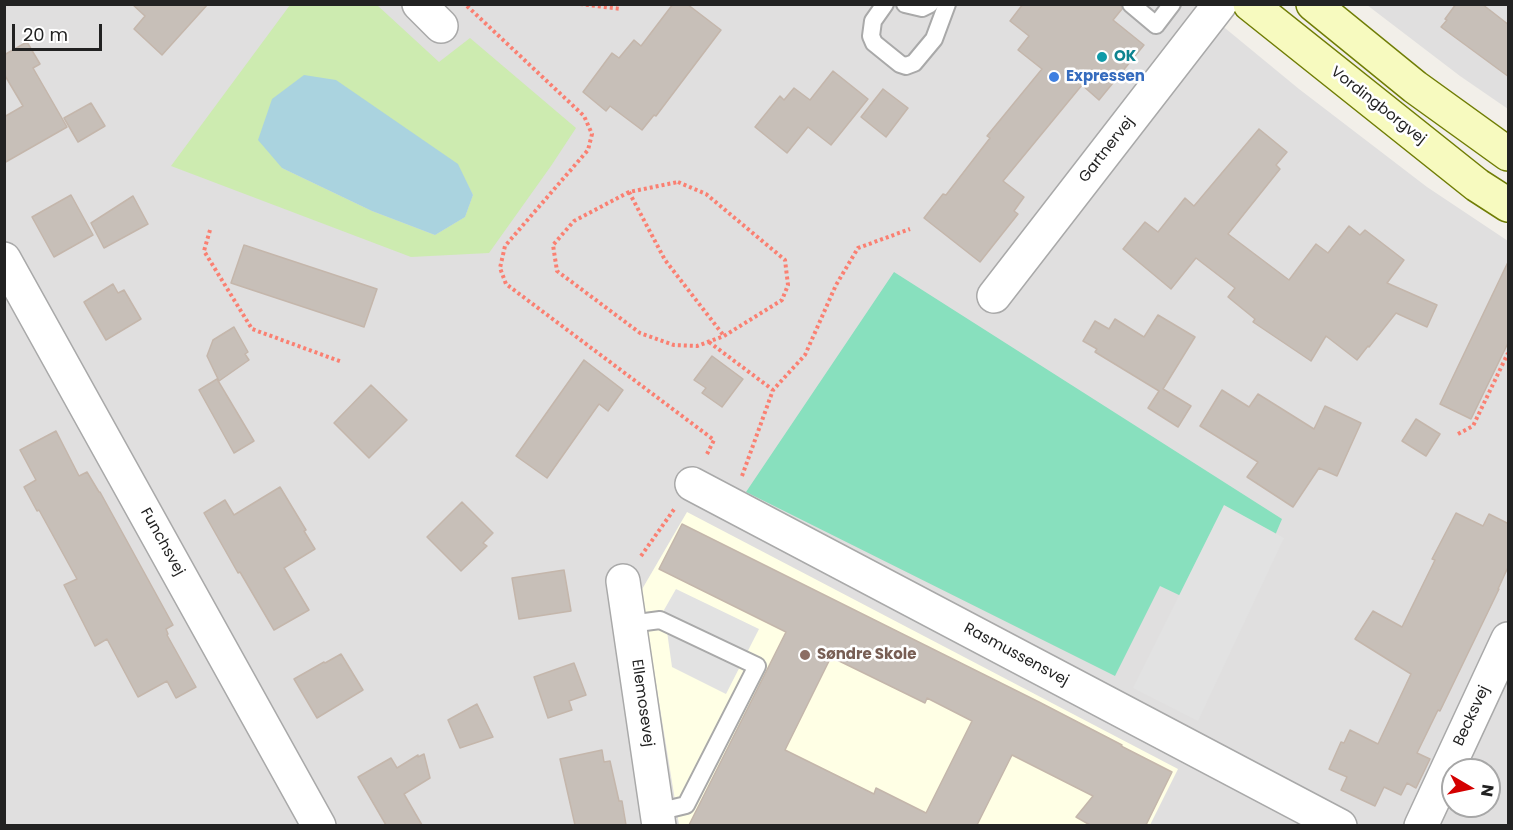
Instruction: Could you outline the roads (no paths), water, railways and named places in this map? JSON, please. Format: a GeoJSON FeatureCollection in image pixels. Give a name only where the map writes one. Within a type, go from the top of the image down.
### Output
{"type":"FeatureCollection","features":[{"type":"Feature","properties":{"kind":"main road","name":"Vordingborgvej"},"geometry":{"type":"LineString","coordinates":[[1250,4],[1477,184],[1509,205]]}},
{"type":"Feature","properties":{"kind":"main road"},"geometry":{"type":"LineString","coordinates":[[1313,4],[1415,87],[1509,154]]}},
{"type":"Feature","properties":{"kind":"street","name":"Gartnervej"},"geometry":{"type":"LineString","coordinates":[[994,296],[1220,4]]}},
{"type":"Feature","properties":{"kind":"street","name":"Funchsvej"},"geometry":{"type":"LineString","coordinates":[[4,259],[319,825]]}},
{"type":"Feature","properties":{"kind":"street","name":"Rasmussensvej"},"geometry":{"type":"LineString","coordinates":[[692,484],[1340,825]]}},
{"type":"Feature","properties":{"kind":"street","name":"Ellemosevej"},"geometry":{"type":"LineString","coordinates":[[624,581],[658,819]]}},
{"type":"Feature","properties":{"kind":"street","name":"Becksvej"},"geometry":{"type":"LineString","coordinates":[[1421,825],[1509,639]]}},
{"type":"Feature","properties":{"kind":"lane"},"geometry":{"type":"LineString","coordinates":[[885,4],[873,21],[871,36],[874,43],[900,64],[906,66],[914,63],[934,39],[947,4]]}},
{"type":"Feature","properties":{"kind":"lane"},"geometry":{"type":"LineString","coordinates":[[905,4],[922,8],[930,4]]}},
{"type":"Feature","properties":{"kind":"lane"},"geometry":{"type":"LineString","coordinates":[[1131,4],[1156,25],[1172,4]]}},
{"type":"Feature","properties":{"kind":"lane"},"geometry":{"type":"LineString","coordinates":[[630,624],[660,620],[757,666],[686,805],[658,819]]}},
{"type":"Feature","properties":{"kind":"water"},"geometry":{"type":"Polygon","coordinates":[[[304,75],[336,80],[458,164],[473,195],[465,217],[435,235],[372,211],[282,168],[258,140],[272,99],[304,75]]]}},
{"type":"Feature","properties":{"kind":"place","name":"OK"},"geometry":{"type":"Point","coordinates":[1102,57]}},
{"type":"Feature","properties":{"kind":"place","name":"Expressen"},"geometry":{"type":"Point","coordinates":[1054,77]}},
{"type":"Feature","properties":{"kind":"place","name":"Søndre Skole"},"geometry":{"type":"Point","coordinates":[805,655]}}]}
